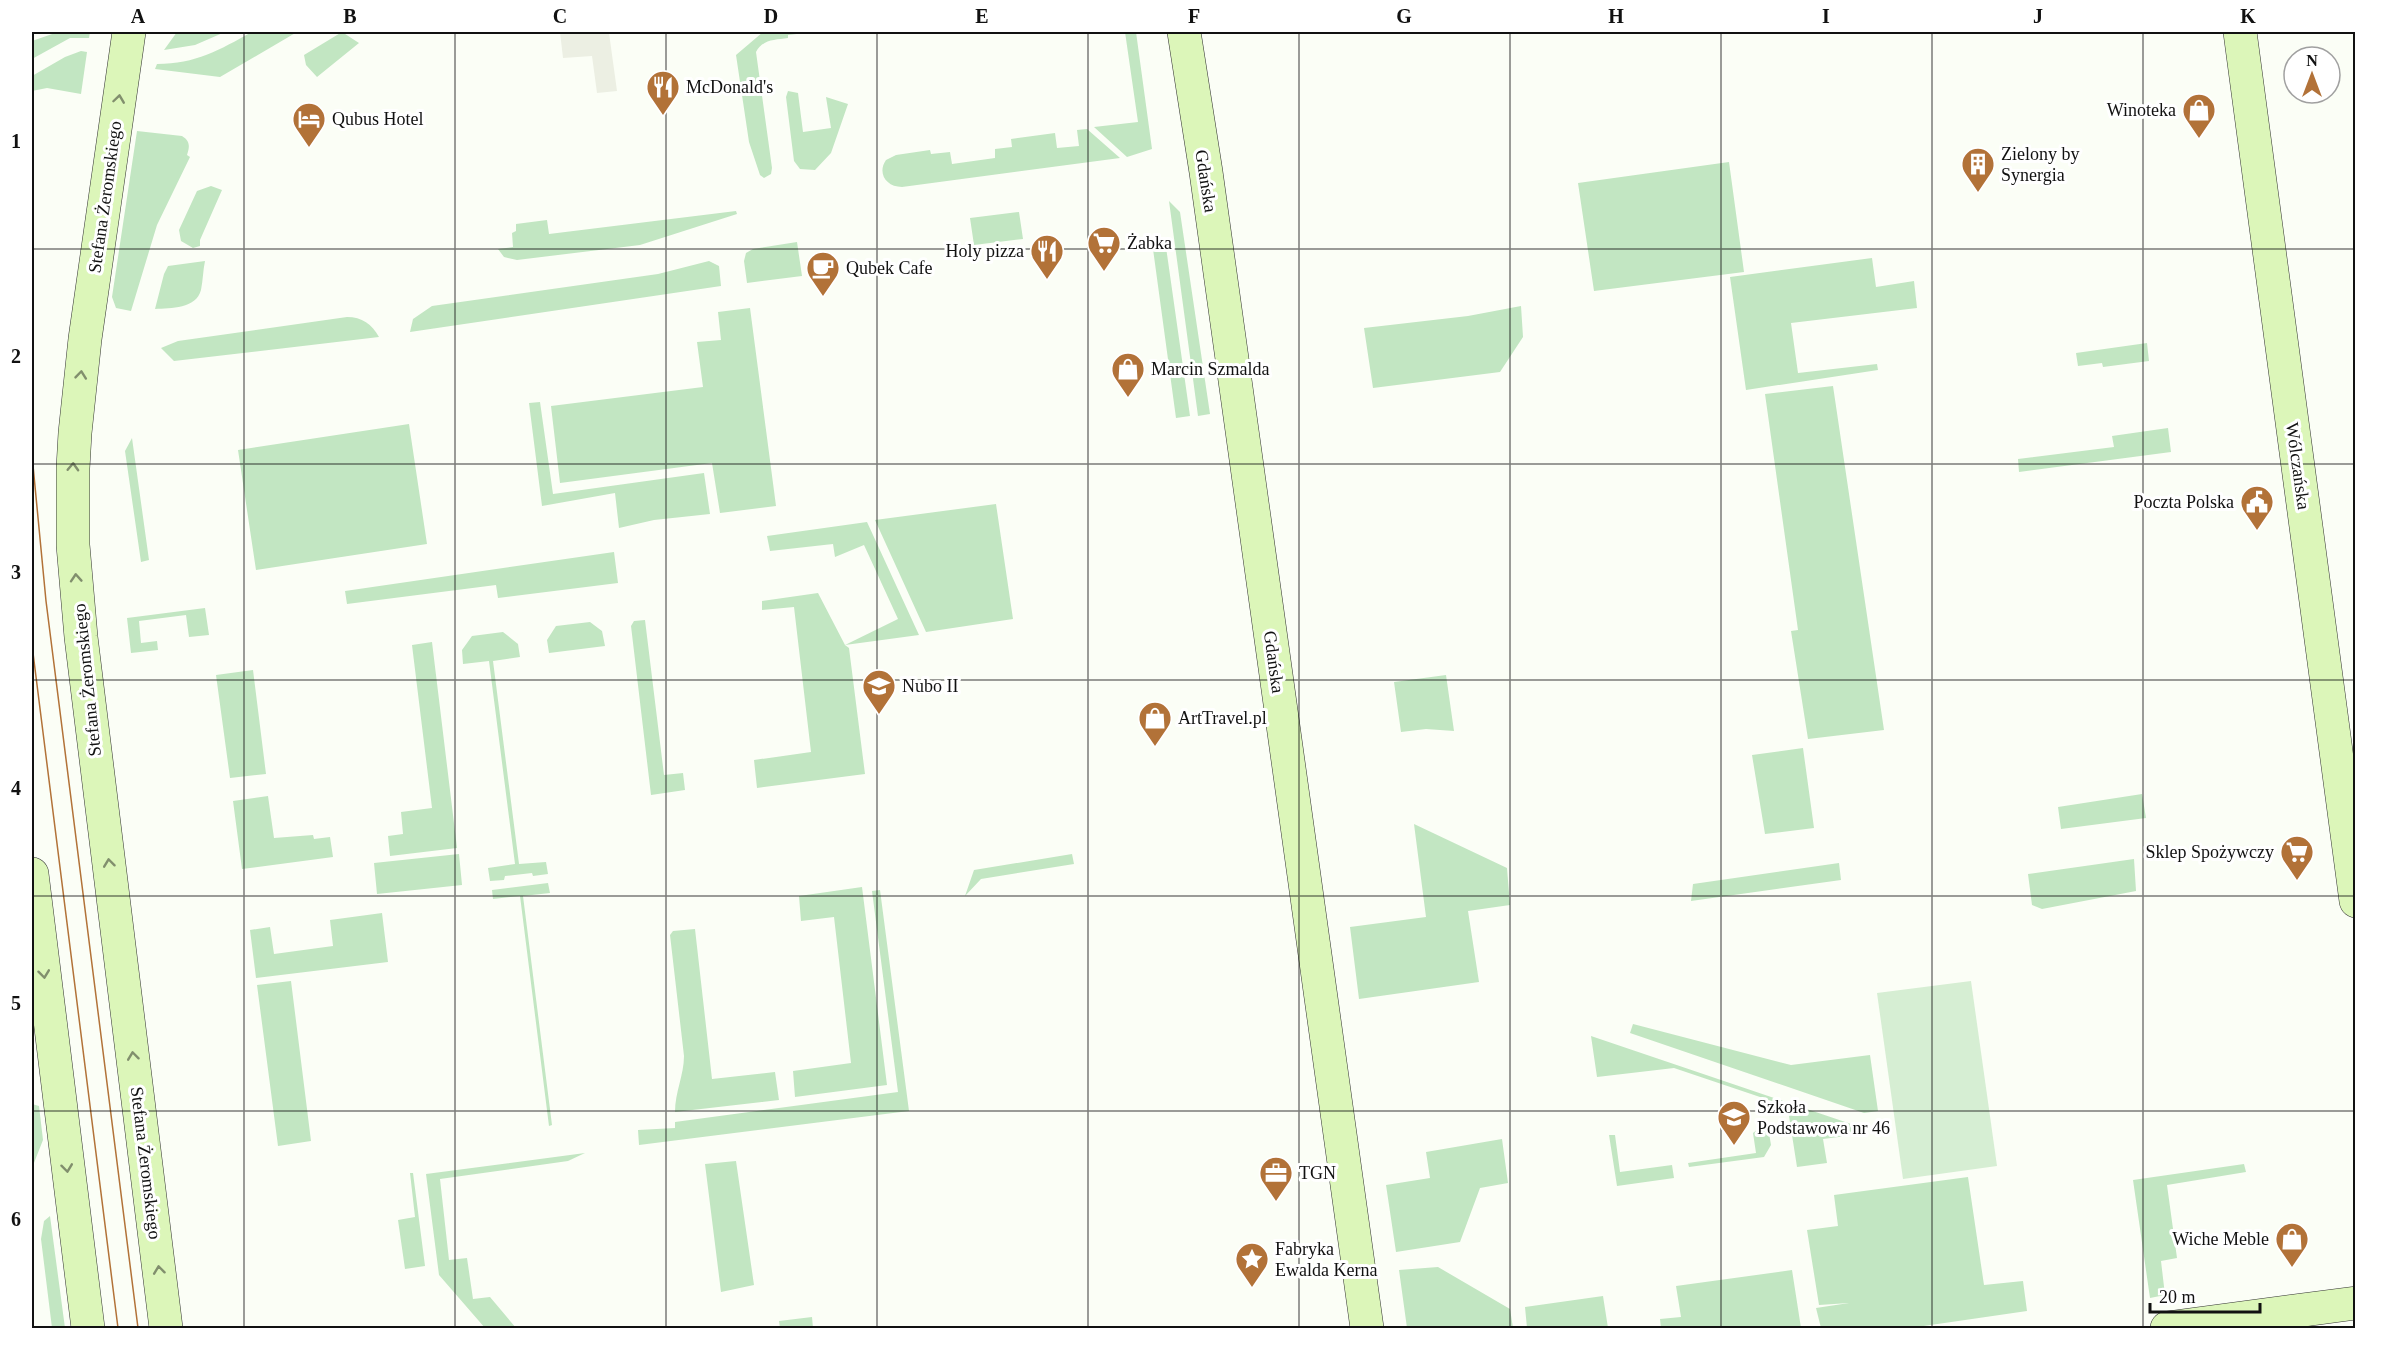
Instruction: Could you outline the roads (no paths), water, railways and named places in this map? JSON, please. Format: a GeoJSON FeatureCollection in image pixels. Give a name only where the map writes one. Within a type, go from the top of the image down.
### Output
{"type":"FeatureCollection","features":[{"type":"Feature","properties":{"kind":"street","name":"Stefana Żeromskiego"},"geometry":{"type":"LineString","coordinates":[[129,32],[85,339],[73,468],[73,545],[82,648],[166,1329]]}},
{"type":"Feature","properties":{"kind":"street","name":"Gdańska"},"geometry":{"type":"LineString","coordinates":[[1184,32],[1209,195],[1367,1329]]}},
{"type":"Feature","properties":{"kind":"street","name":"Wólczańska"},"geometry":{"type":"LineString","coordinates":[[2240,32],[2355,901]]}},
{"type":"Feature","properties":{"kind":"street"},"geometry":{"type":"LineString","coordinates":[[32,874],[88,1329]]}},
{"type":"Feature","properties":{"kind":"street"},"geometry":{"type":"LineString","coordinates":[[2167,1329],[2355,1303]]}},
{"type":"Feature","properties":{"kind":"tram line"},"geometry":{"type":"LineString","coordinates":[[32,455],[46,601],[138,1328]]}},
{"type":"Feature","properties":{"kind":"tram line"},"geometry":{"type":"LineString","coordinates":[[32,645],[118,1328]]}},
{"type":"Feature","properties":{"kind":"place","name":"McDonald's"},"geometry":{"type":"Point","coordinates":[663,116]}},
{"type":"Feature","properties":{"kind":"place","name":"Winoteka"},"geometry":{"type":"Point","coordinates":[2199,139]}},
{"type":"Feature","properties":{"kind":"place","name":"Qubus Hotel"},"geometry":{"type":"Point","coordinates":[309,148]}},
{"type":"Feature","properties":{"kind":"place","name":"Zielony by Synergia"},"geometry":{"type":"Point","coordinates":[1978,193]}},
{"type":"Feature","properties":{"kind":"place","name":"Żabka"},"geometry":{"type":"Point","coordinates":[1104,272]}},
{"type":"Feature","properties":{"kind":"place","name":"Holy pizza"},"geometry":{"type":"Point","coordinates":[1047,280]}},
{"type":"Feature","properties":{"kind":"place","name":"Qubek Cafe"},"geometry":{"type":"Point","coordinates":[823,297]}},
{"type":"Feature","properties":{"kind":"place","name":"Marcin Szmalda"},"geometry":{"type":"Point","coordinates":[1128,398]}},
{"type":"Feature","properties":{"kind":"place","name":"Poczta Polska"},"geometry":{"type":"Point","coordinates":[2257,531]}},
{"type":"Feature","properties":{"kind":"place","name":"Nubo II"},"geometry":{"type":"Point","coordinates":[879,715]}},
{"type":"Feature","properties":{"kind":"place","name":"ArtTravel.pl"},"geometry":{"type":"Point","coordinates":[1155,747]}},
{"type":"Feature","properties":{"kind":"place","name":"Sklep Spożywczy"},"geometry":{"type":"Point","coordinates":[2297,881]}},
{"type":"Feature","properties":{"kind":"place","name":"Szkoła Podstawowa nr 46"},"geometry":{"type":"Point","coordinates":[1734,1146]}},
{"type":"Feature","properties":{"kind":"place","name":"TGN"},"geometry":{"type":"Point","coordinates":[1276,1202]}},
{"type":"Feature","properties":{"kind":"place","name":"Wiche Meble"},"geometry":{"type":"Point","coordinates":[2292,1268]}},
{"type":"Feature","properties":{"kind":"place","name":"Fabryka Ewalda Kerna"},"geometry":{"type":"Point","coordinates":[1252,1288]}}]}
